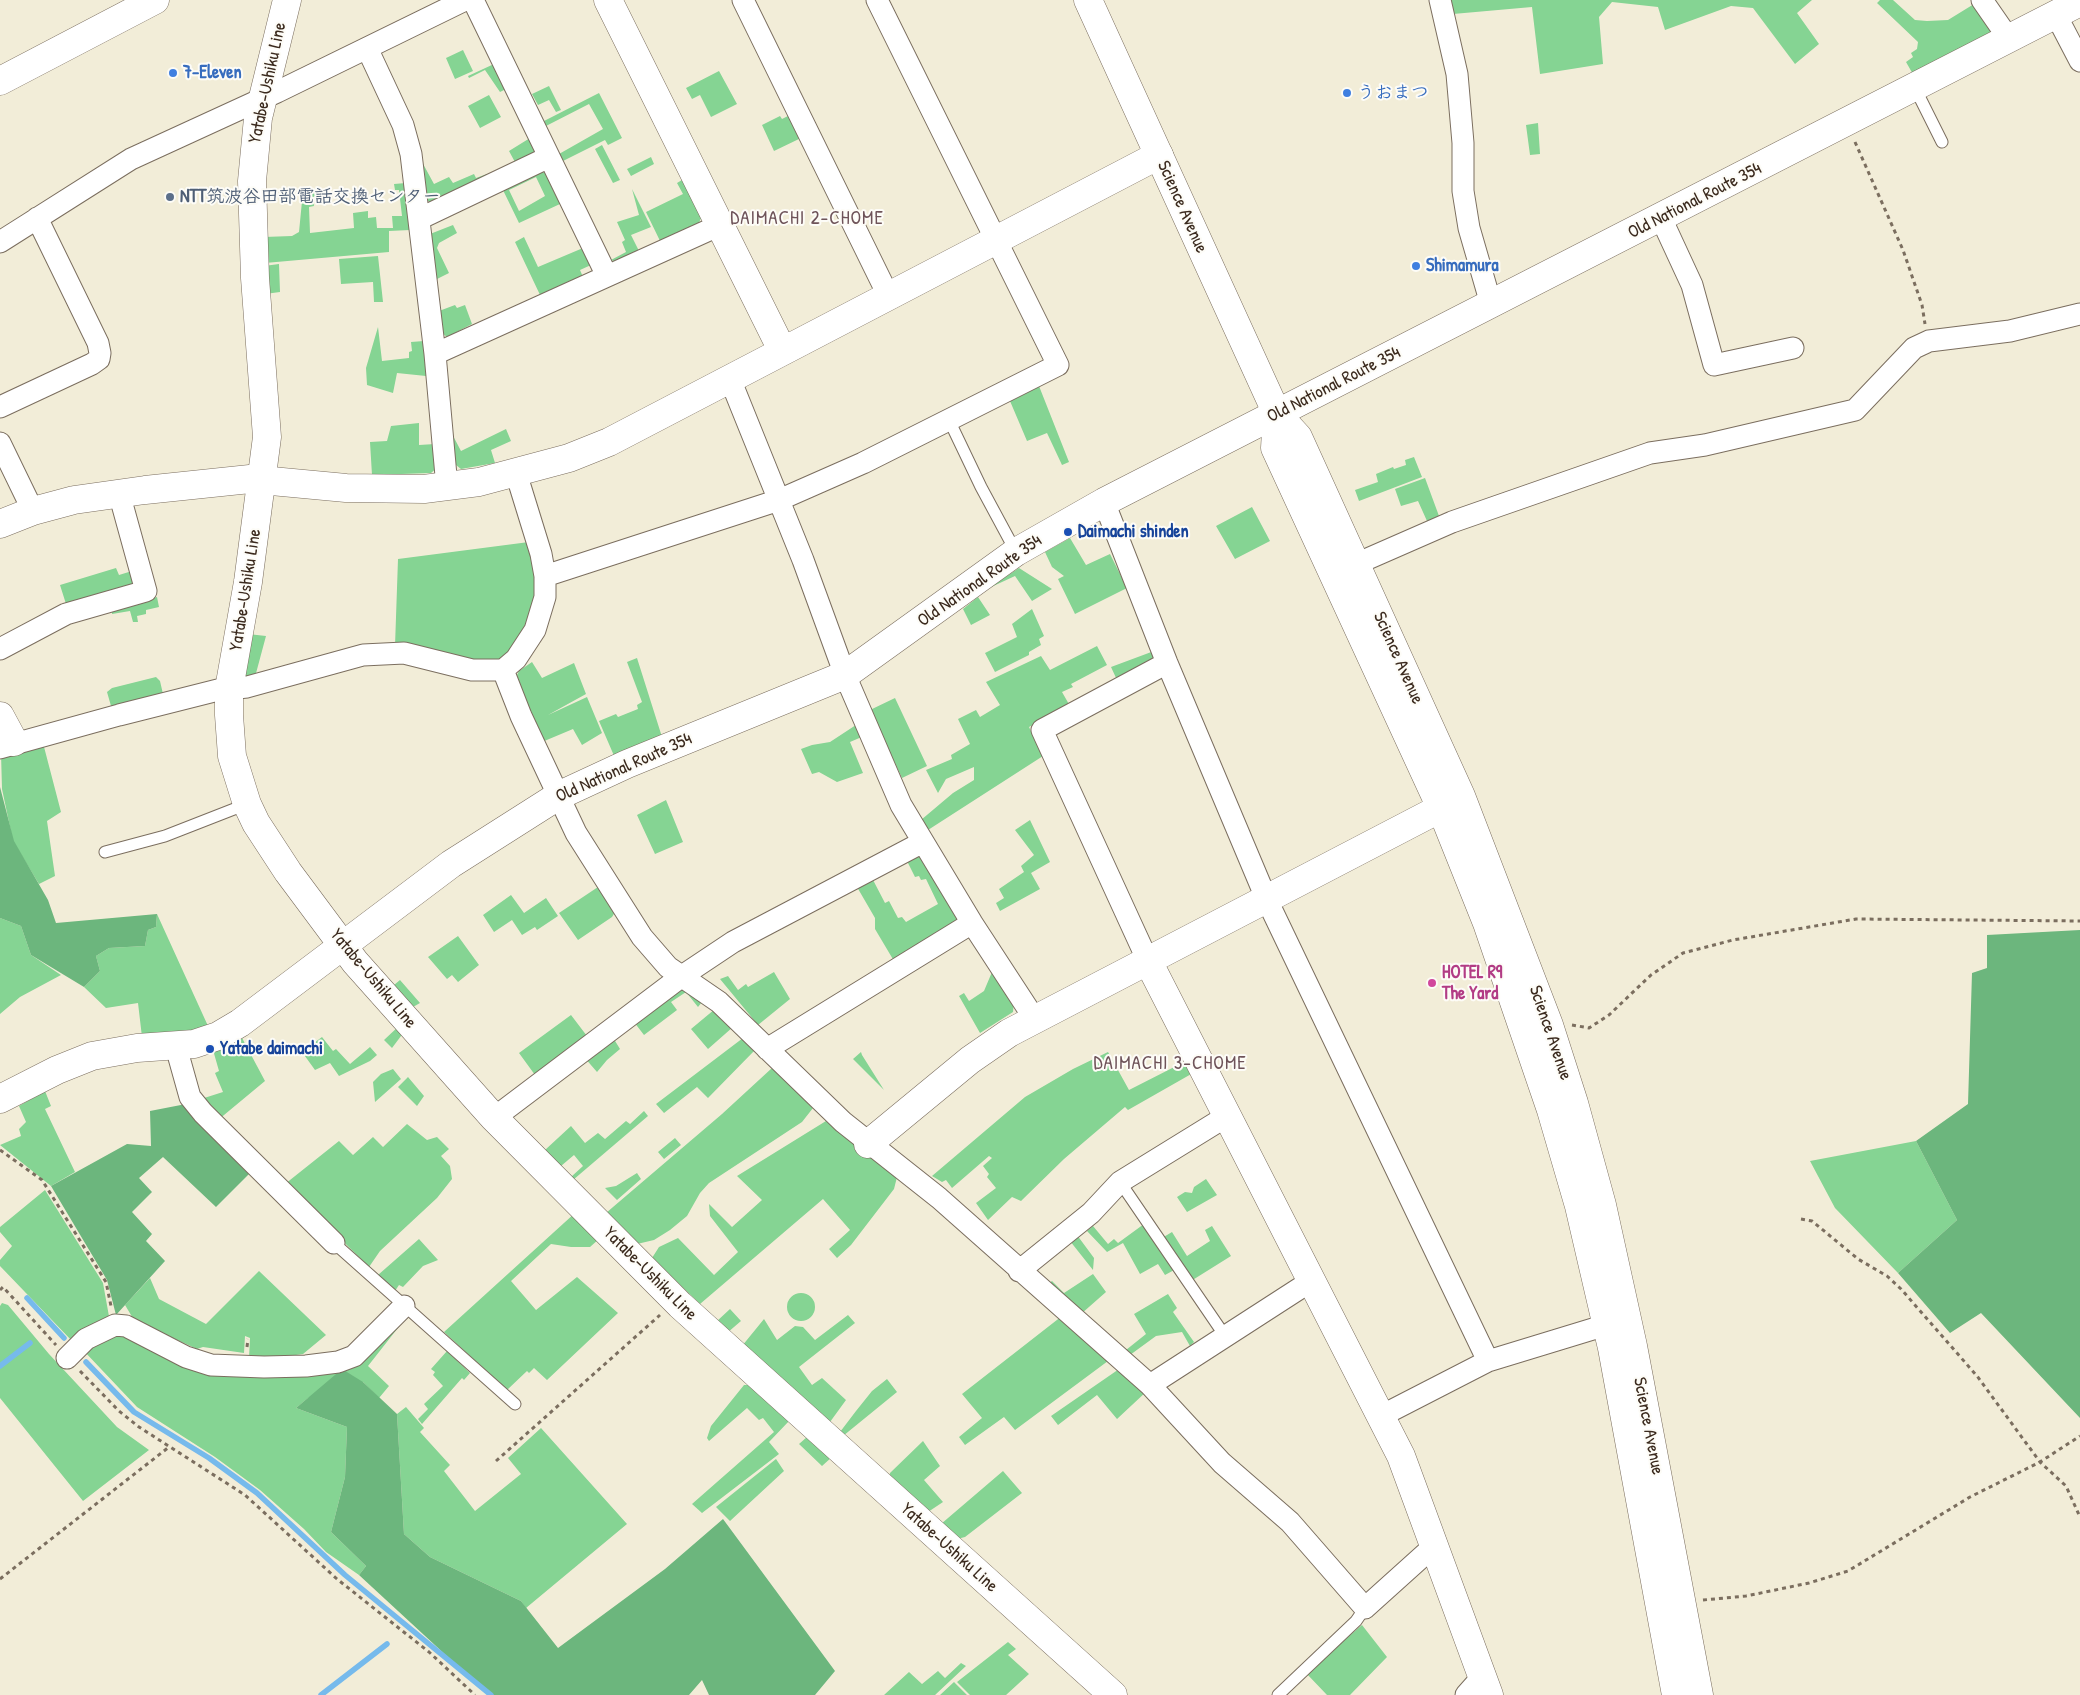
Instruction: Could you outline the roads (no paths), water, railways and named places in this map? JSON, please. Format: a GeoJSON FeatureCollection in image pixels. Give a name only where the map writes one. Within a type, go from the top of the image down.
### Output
{"type":"FeatureCollection","features":[{"type":"Feature","properties":{"kind":"main road"},"geometry":{"type":"LineString","coordinates":[[0,81],[155,0]]}},
{"type":"Feature","properties":{"kind":"main road","name":"Yatabe-Ushiku Line"},"geometry":{"type":"LineString","coordinates":[[287,0],[262,99],[253,159],[252,208],[267,436],[248,582],[229,689],[228,715],[232,756],[247,804],[273,850],[343,947],[494,1118],[676,1301],[752,1372],[1113,1695]]}},
{"type":"Feature","properties":{"kind":"main road"},"geometry":{"type":"LineString","coordinates":[[608,0],[782,350]]}},
{"type":"Feature","properties":{"kind":"main road","name":"Science Avenue"},"geometry":{"type":"LineString","coordinates":[[1088,0],[1276,414],[1298,437],[1461,796],[1538,1019],[1574,1103],[1602,1205],[1633,1346],[1699,1695]]}},
{"type":"Feature","properties":{"kind":"main road","name":"Old National Route 354"},"geometry":{"type":"LineString","coordinates":[[0,1099],[57,1070],[92,1056],[137,1048],[176,1047],[194,1044],[218,1036],[240,1023],[343,947],[451,864],[558,796],[627,764],[845,675],[1016,552],[1104,502],[2080,2]]}},
{"type":"Feature","properties":{"kind":"main road"},"geometry":{"type":"LineString","coordinates":[[0,524],[33,511],[74,500],[119,493],[225,481],[262,479],[378,490],[447,487],[516,473],[569,458],[609,442],[782,350],[1159,155]]}},
{"type":"Feature","properties":{"kind":"main road","name":"Science Avenue"},"geometry":{"type":"LineString","coordinates":[[1276,414],[1275,448],[1441,808],[1487,924],[1538,1019],[1551,1110],[1579,1206],[1606,1325],[1676,1695]]}},
{"type":"Feature","properties":{"kind":"main road"},"geometry":{"type":"LineString","coordinates":[[0,716],[7,745]]}},
{"type":"Feature","properties":{"kind":"main road"},"geometry":{"type":"LineString","coordinates":[[868,1144],[986,1047],[1034,1018],[1441,808]]}},
{"type":"Feature","properties":{"kind":"main road"},"geometry":{"type":"LineString","coordinates":[[1147,959],[1401,1456],[1435,1545],[1479,1689]]}},
{"type":"Feature","properties":{"kind":"street"},"geometry":{"type":"LineString","coordinates":[[0,242],[131,159],[262,99],[465,0]]}},
{"type":"Feature","properties":{"kind":"street"},"geometry":{"type":"LineString","coordinates":[[473,0],[606,276]]}},
{"type":"Feature","properties":{"kind":"street"},"geometry":{"type":"LineString","coordinates":[[743,0],[888,295]]}},
{"type":"Feature","properties":{"kind":"street"},"geometry":{"type":"LineString","coordinates":[[545,576],[779,500],[863,463],[1058,365],[877,0]]}},
{"type":"Feature","properties":{"kind":"street"},"geometry":{"type":"LineString","coordinates":[[1440,0],[1458,74],[1463,143],[1463,191],[1469,228],[1491,304]]}},
{"type":"Feature","properties":{"kind":"street"},"geometry":{"type":"LineString","coordinates":[[1982,0],[2009,39]]}},
{"type":"Feature","properties":{"kind":"street"},"geometry":{"type":"LineString","coordinates":[[2056,15],[2080,61]]}},
{"type":"Feature","properties":{"kind":"street"},"geometry":{"type":"LineString","coordinates":[[367,48],[398,114],[407,138],[419,219],[447,487]]}},
{"type":"Feature","properties":{"kind":"street"},"geometry":{"type":"LineString","coordinates":[[419,219],[549,157]]}},
{"type":"Feature","properties":{"kind":"street"},"geometry":{"type":"LineString","coordinates":[[0,407],[92,364],[99,359],[100,354],[98,343],[37,218]]}},
{"type":"Feature","properties":{"kind":"street"},"geometry":{"type":"LineString","coordinates":[[1661,218],[1692,285],[1714,365],[1793,348]]}},
{"type":"Feature","properties":{"kind":"street"},"geometry":{"type":"LineString","coordinates":[[434,354],[720,225]]}},
{"type":"Feature","properties":{"kind":"street"},"geometry":{"type":"LineString","coordinates":[[1356,564],[1452,522],[1650,452],[1704,445],[1855,410],[1914,348],[1928,341],[2010,331],[2080,314]]}},
{"type":"Feature","properties":{"kind":"street"},"geometry":{"type":"LineString","coordinates":[[730,379],[779,500],[845,675],[901,805],[972,923],[1034,1018]]}},
{"type":"Feature","properties":{"kind":"street"},"geometry":{"type":"LineString","coordinates":[[0,443],[33,511]]}},
{"type":"Feature","properties":{"kind":"street"},"geometry":{"type":"LineString","coordinates":[[7,745],[209,692],[247,687],[363,655],[391,652],[418,656],[472,670],[503,670],[516,659],[535,630],[545,597],[545,576],[516,473]]}},
{"type":"Feature","properties":{"kind":"street"},"geometry":{"type":"LineString","coordinates":[[0,649],[66,614],[146,591],[119,493]]}},
{"type":"Feature","properties":{"kind":"street"},"geometry":{"type":"LineString","coordinates":[[1104,502],[1167,663],[1266,898],[1488,1361]]}},
{"type":"Feature","properties":{"kind":"street"},"geometry":{"type":"LineString","coordinates":[[1147,959],[1042,730],[1167,663]]}},
{"type":"Feature","properties":{"kind":"street"},"geometry":{"type":"LineString","coordinates":[[503,670],[521,716],[576,834],[642,937],[668,967],[719,1002],[868,1144],[938,1198],[1018,1271],[1150,1385],[1222,1463],[1290,1522],[1365,1608],[1435,1545]]}},
{"type":"Feature","properties":{"kind":"street"},"geometry":{"type":"LineString","coordinates":[[494,1118],[682,976],[732,942],[923,842]]}},
{"type":"Feature","properties":{"kind":"street"},"geometry":{"type":"LineString","coordinates":[[767,1049],[972,923]]}},
{"type":"Feature","properties":{"kind":"street"},"geometry":{"type":"LineString","coordinates":[[176,1047],[190,1097],[203,1113],[334,1243]]}},
{"type":"Feature","properties":{"kind":"street"},"geometry":{"type":"LineString","coordinates":[[1018,1271],[1091,1213],[1120,1182],[1227,1116]]}},
{"type":"Feature","properties":{"kind":"street"},"geometry":{"type":"LineString","coordinates":[[1150,1385],[1311,1281]]}},
{"type":"Feature","properties":{"kind":"street"},"geometry":{"type":"LineString","coordinates":[[68,1358],[86,1339],[115,1325],[126,1326],[186,1357],[211,1365],[264,1367],[306,1366],[338,1362],[354,1356],[404,1306]]}},
{"type":"Feature","properties":{"kind":"street"},"geometry":{"type":"LineString","coordinates":[[1381,1416],[1488,1361],[1606,1325]]}},
{"type":"Feature","properties":{"kind":"lane"},"geometry":{"type":"LineString","coordinates":[[1915,88],[1942,142]]}},
{"type":"Feature","properties":{"kind":"lane"},"geometry":{"type":"LineString","coordinates":[[949,420],[981,487],[1016,552]]}},
{"type":"Feature","properties":{"kind":"lane"},"geometry":{"type":"LineString","coordinates":[[105,852],[165,836],[247,804]]}},
{"type":"Feature","properties":{"kind":"lane"},"geometry":{"type":"LineString","coordinates":[[1120,1182],[1225,1336]]}},
{"type":"Feature","properties":{"kind":"lane"},"geometry":{"type":"LineString","coordinates":[[334,1243],[515,1404]]}},
{"type":"Feature","properties":{"kind":"lane"},"geometry":{"type":"LineString","coordinates":[[1278,1695],[1356,1621],[1365,1608]]}},
{"type":"Feature","properties":{"kind":"waterway"},"geometry":{"type":"LineString","coordinates":[[27,1298],[64,1338]]}},
{"type":"Feature","properties":{"kind":"waterway"},"geometry":{"type":"LineString","coordinates":[[0,1366],[30,1343]]}},
{"type":"Feature","properties":{"kind":"waterway"},"geometry":{"type":"LineString","coordinates":[[86,1362],[134,1412],[209,1458],[257,1493],[345,1575],[491,1695]]}},
{"type":"Feature","properties":{"kind":"waterway"},"geometry":{"type":"LineString","coordinates":[[321,1695],[387,1644]]}},
{"type":"Feature","properties":{"kind":"place","name":"7-Eleven"},"geometry":{"type":"Point","coordinates":[173,73]}},
{"type":"Feature","properties":{"kind":"place","name":"うおまつ"},"geometry":{"type":"Point","coordinates":[1347,93]}},
{"type":"Feature","properties":{"kind":"place","name":"NTT筑波谷田部電話交換センター"},"geometry":{"type":"Point","coordinates":[170,197]}},
{"type":"Feature","properties":{"kind":"place","name":"Shimamura"},"geometry":{"type":"Point","coordinates":[1416,266]}},
{"type":"Feature","properties":{"kind":"place","name":"Daimachi shinden"},"geometry":{"type":"Point","coordinates":[1068,532]}},
{"type":"Feature","properties":{"kind":"place","name":"HOTEL R9 The Yard"},"geometry":{"type":"Point","coordinates":[1432,983]}},
{"type":"Feature","properties":{"kind":"place","name":"Yatabe daimachi"},"geometry":{"type":"Point","coordinates":[210,1049]}},
{"type":"Feature","properties":{"kind":"district","name":"DAIMACHI 2-CHOME"},"geometry":{"type":"Point","coordinates":[807,219]}},
{"type":"Feature","properties":{"kind":"district","name":"DAIMACHI 3-CHOME"},"geometry":{"type":"Point","coordinates":[1170,1064]}}]}
